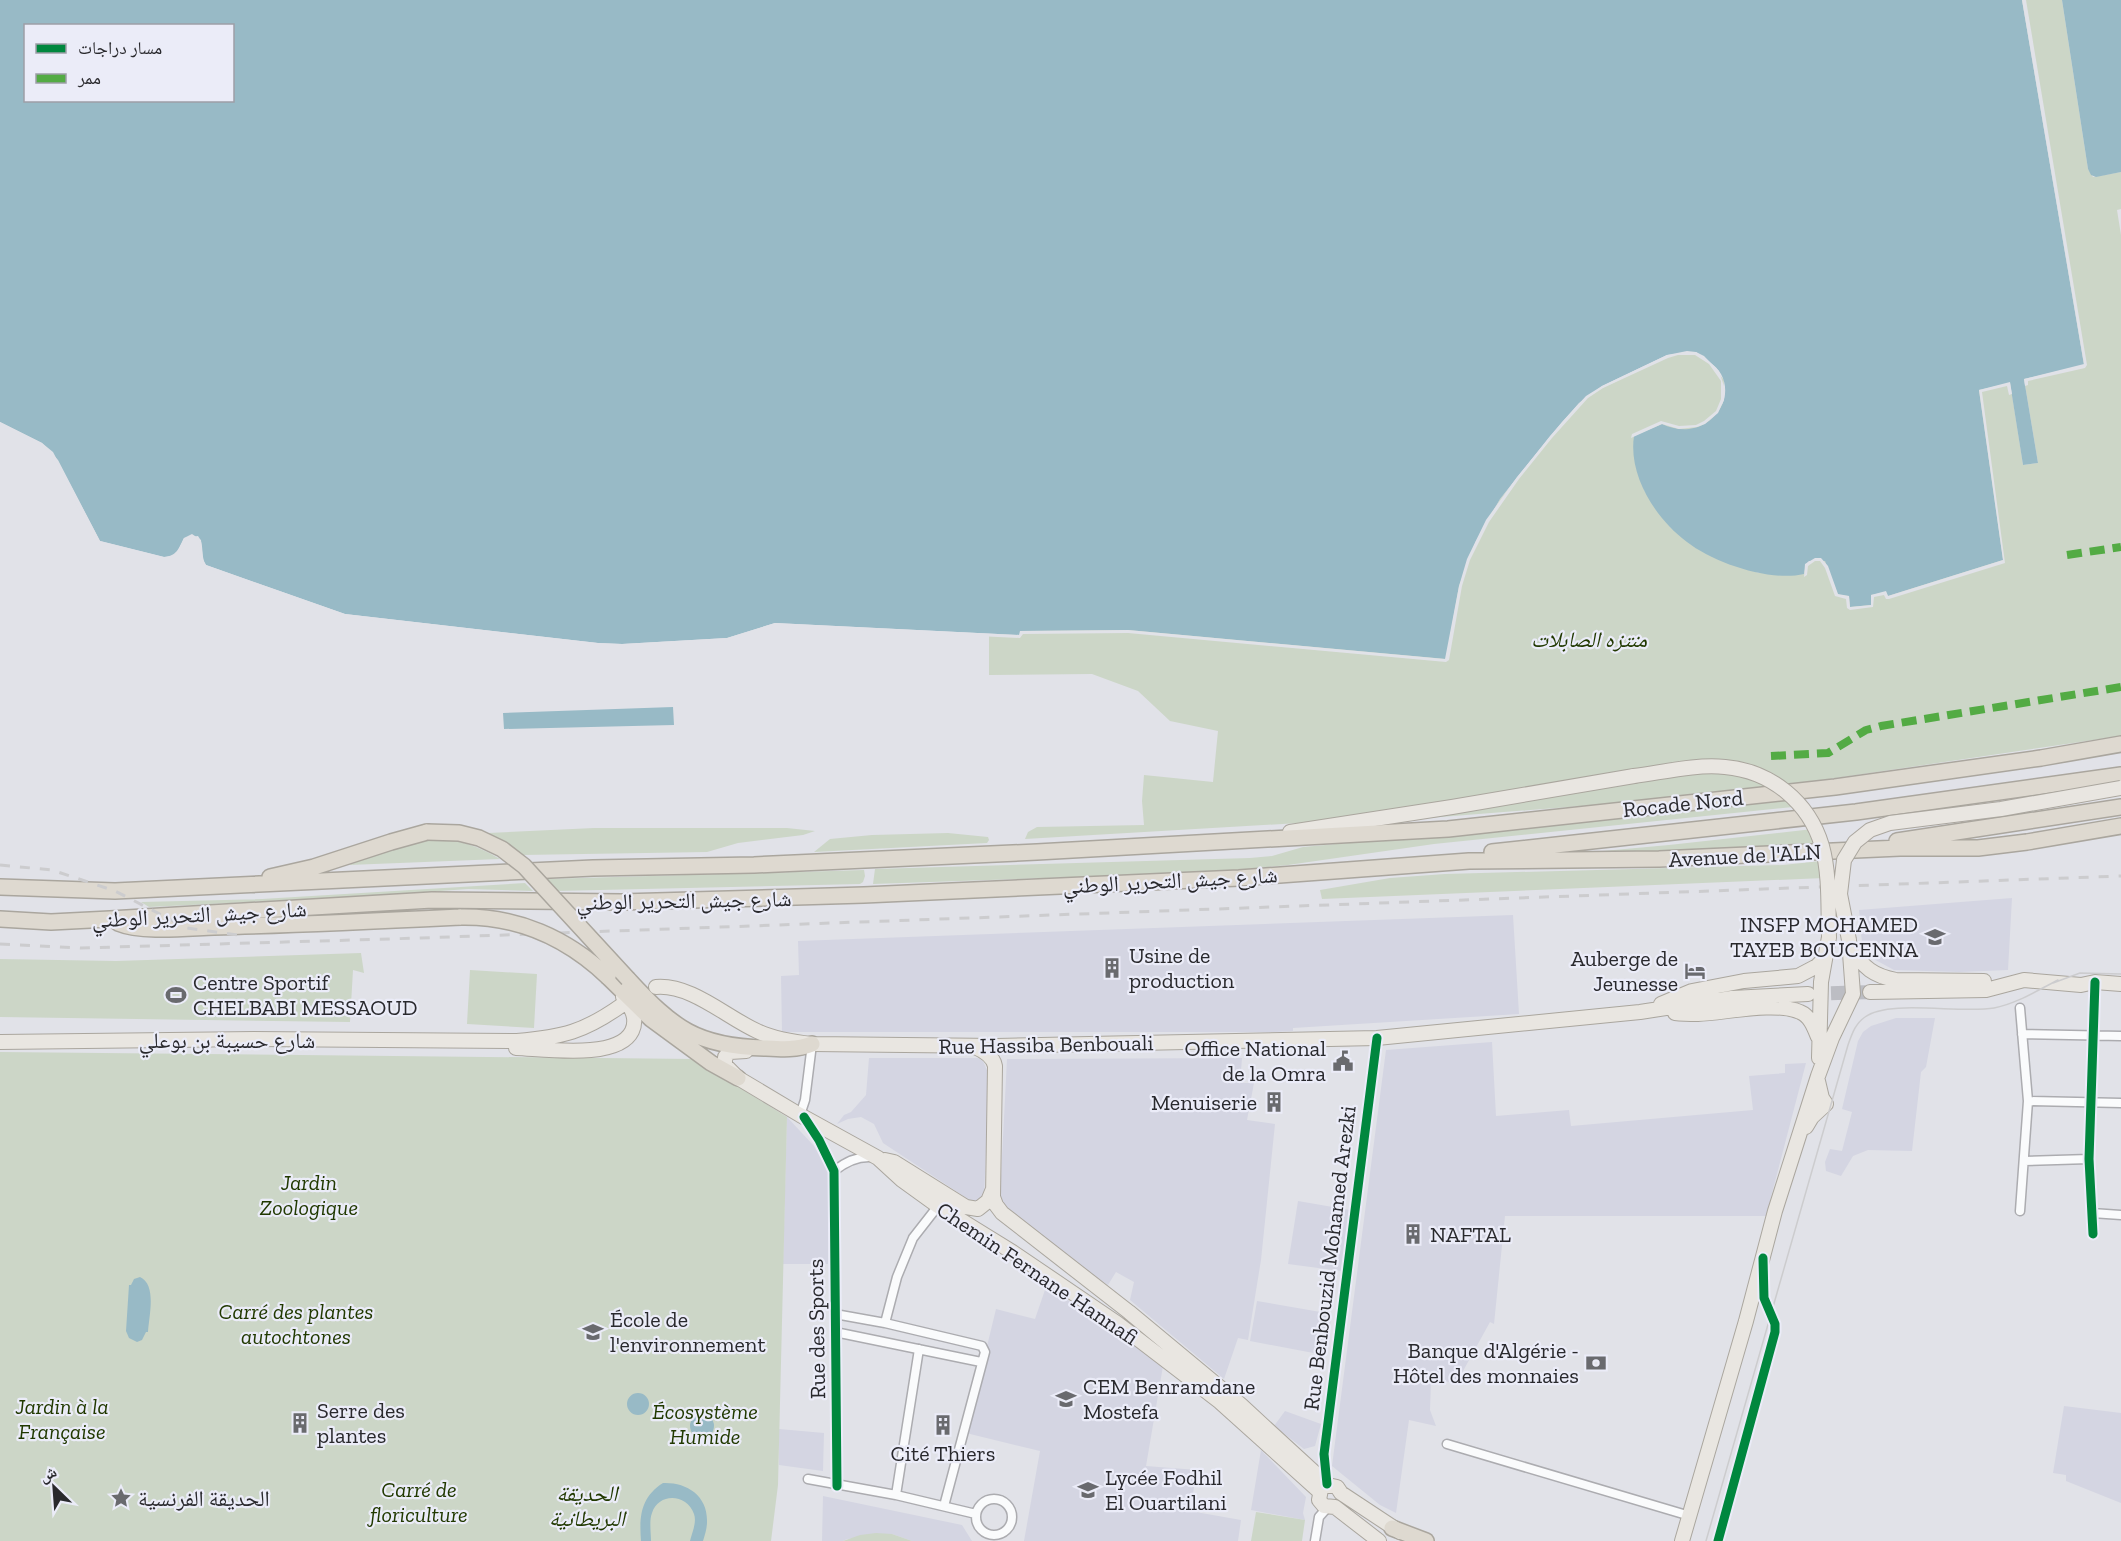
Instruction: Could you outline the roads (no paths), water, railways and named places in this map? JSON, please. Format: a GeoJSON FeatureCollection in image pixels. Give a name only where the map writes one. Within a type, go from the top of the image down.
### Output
{"type":"FeatureCollection","features":[{"type":"Feature","properties":{"kind":"highway","name":"Rocade Nord"},"geometry":{"type":"LineString","coordinates":[[1242,840],[1448,829],[1824,788],[2041,758],[2121,744]]}},
{"type":"Feature","properties":{"kind":"highway","name":"Rocade Nord"},"geometry":{"type":"LineString","coordinates":[[1368,868],[1395,860],[1614,840],[1834,815],[2121,775]]}},
{"type":"Feature","properties":{"kind":"highway"},"geometry":{"type":"LineString","coordinates":[[1834,851],[2121,807]]}},
{"type":"Feature","properties":{"kind":"highway","name":"Avenue de l'ALN"},"geometry":{"type":"LineString","coordinates":[[1368,868],[1469,861],[1705,858],[1899,848],[1978,848],[2121,826]]}},
{"type":"Feature","properties":{"kind":"highway"},"geometry":{"type":"LineString","coordinates":[[220,887],[314,867],[427,832],[459,833],[479,838],[502,849],[524,866],[665,1017],[690,1033],[712,1043],[751,1047],[795,1049],[812,1044]]}},
{"type":"Feature","properties":{"kind":"highway","name":"شارع جيش التحرير الوطني"},"geometry":{"type":"LineString","coordinates":[[0,888],[115,891],[220,887],[593,868],[754,865],[1242,840]]}},
{"type":"Feature","properties":{"kind":"highway","name":"شارع جيش التحرير الوطني"},"geometry":{"type":"LineString","coordinates":[[0,919],[51,922],[432,900],[621,902],[887,894],[1239,878],[1368,868]]}},
{"type":"Feature","properties":{"kind":"highway"},"geometry":{"type":"LineString","coordinates":[[110,919],[138,928],[176,928],[306,925],[461,917],[494,918],[537,930],[573,949],[595,964],[651,1019],[711,1063],[738,1078]]}},
{"type":"Feature","properties":{"kind":"highway"},"geometry":{"type":"LineString","coordinates":[[1392,1528],[1426,1541]]}},
{"type":"Feature","properties":{"kind":"main road"},"geometry":{"type":"LineString","coordinates":[[1242,840],[1634,776],[1725,767],[1754,774],[1781,786],[1801,805],[1822,846],[1827,880],[1829,937],[1820,998],[1821,1044],[1818,1076]]}},
{"type":"Feature","properties":{"kind":"main road"},"geometry":{"type":"LineString","coordinates":[[1682,1541],[1775,1211],[1818,1076],[1832,1038],[1853,994],[1849,940],[1840,894],[1844,860],[1855,842],[1870,830],[1890,823],[2001,809],[2121,788]]}},
{"type":"Feature","properties":{"kind":"main road"},"geometry":{"type":"LineString","coordinates":[[1849,940],[1863,965],[1882,978],[2024,981],[2081,985],[2096,982],[2121,984]]}},
{"type":"Feature","properties":{"kind":"main road"},"geometry":{"type":"LineString","coordinates":[[1640,1012],[1692,991],[1744,981],[1798,976],[1817,966],[1825,958]]}},
{"type":"Feature","properties":{"kind":"main road"},"geometry":{"type":"LineString","coordinates":[[454,1041],[498,1048],[598,1050],[619,1045],[632,1032],[634,1014],[608,977]]}},
{"type":"Feature","properties":{"kind":"main road"},"geometry":{"type":"LineString","coordinates":[[1870,992],[1986,990],[2024,981]]}},
{"type":"Feature","properties":{"kind":"main road"},"geometry":{"type":"LineString","coordinates":[[656,987],[679,989],[691,994],[729,1017],[766,1035],[812,1044]]}},
{"type":"Feature","properties":{"kind":"main road"},"geometry":{"type":"LineString","coordinates":[[1640,1012],[1732,998],[1808,994]]}},
{"type":"Feature","properties":{"kind":"main road"},"geometry":{"type":"LineString","coordinates":[[454,1041],[517,1041],[566,1035],[591,1026],[622,1005]]}},
{"type":"Feature","properties":{"kind":"main road"},"geometry":{"type":"LineString","coordinates":[[1640,1012],[1699,1014],[1789,1008],[1808,1017],[1814,1025],[1821,1044]]}},
{"type":"Feature","properties":{"kind":"main road","name":"Rue Hassiba Benbouali"},"geometry":{"type":"LineString","coordinates":[[812,1044],[971,1046],[1377,1038],[1640,1012]]}},
{"type":"Feature","properties":{"kind":"main road","name":"شارع حسيبة بن بوعلي"},"geometry":{"type":"LineString","coordinates":[[0,1042],[243,1039],[454,1041]]}},
{"type":"Feature","properties":{"kind":"main road","name":"Chemin Fernane Hannafi"},"geometry":{"type":"LineString","coordinates":[[971,1046],[990,1056],[995,1066],[993,1187],[996,1205],[1002,1213],[1129,1312],[1240,1405],[1325,1487]]}},
{"type":"Feature","properties":{"kind":"main road"},"geometry":{"type":"LineString","coordinates":[[738,1078],[725,1065],[725,1057],[730,1052],[743,1051],[751,1047]]}},
{"type":"Feature","properties":{"kind":"main road","name":"Chemin Fernane Hannafi"},"geometry":{"type":"LineString","coordinates":[[738,1078],[878,1158],[902,1180],[938,1206],[1014,1252],[1126,1330],[1325,1487]]}},
{"type":"Feature","properties":{"kind":"main road"},"geometry":{"type":"LineString","coordinates":[[878,1158],[894,1162],[966,1207],[978,1209],[988,1202],[993,1187]]}},
{"type":"Feature","properties":{"kind":"main road"},"geometry":{"type":"LineString","coordinates":[[1331,1508],[1342,1500],[1338,1487],[1325,1487],[1319,1500],[1379,1541]]}},
{"type":"Feature","properties":{"kind":"main road"},"geometry":{"type":"LineString","coordinates":[[1341,1493],[1415,1541]]}},
{"type":"Feature","properties":{"kind":"street"},"geometry":{"type":"LineString","coordinates":[[2093,1234],[2089,1159],[2092,1035],[2096,982]]}},
{"type":"Feature","properties":{"kind":"street"},"geometry":{"type":"LineString","coordinates":[[2019,1008],[2028,1101],[2020,1211]]}},
{"type":"Feature","properties":{"kind":"street"},"geometry":{"type":"LineString","coordinates":[[2022,1034],[2121,1036]]}},
{"type":"Feature","properties":{"kind":"street","name":"Rue Benbouzid Mohamed Arezki"},"geometry":{"type":"LineString","coordinates":[[1325,1487],[1324,1454],[1377,1038]]}},
{"type":"Feature","properties":{"kind":"street"},"geometry":{"type":"LineString","coordinates":[[812,1044],[802,1116],[819,1140],[834,1171],[854,1159],[866,1156],[878,1158]]}},
{"type":"Feature","properties":{"kind":"street"},"geometry":{"type":"LineString","coordinates":[[2028,1101],[2121,1103]]}},
{"type":"Feature","properties":{"kind":"street"},"geometry":{"type":"LineString","coordinates":[[2024,1161],[2089,1159]]}},
{"type":"Feature","properties":{"kind":"street","name":"Rue des Sports"},"geometry":{"type":"LineString","coordinates":[[834,1171],[837,1486]]}},
{"type":"Feature","properties":{"kind":"street"},"geometry":{"type":"LineString","coordinates":[[885,1323],[897,1278],[913,1238],[938,1206]]}},
{"type":"Feature","properties":{"kind":"street"},"geometry":{"type":"LineString","coordinates":[[2092,1213],[2121,1215]]}},
{"type":"Feature","properties":{"kind":"street"},"geometry":{"type":"LineString","coordinates":[[1718,1541],[1774,1332],[1775,1324],[1764,1298],[1763,1258]]}},
{"type":"Feature","properties":{"kind":"street"},"geometry":{"type":"LineString","coordinates":[[834,1314],[885,1323],[982,1346],[985,1352],[944,1506]]}},
{"type":"Feature","properties":{"kind":"street"},"geometry":{"type":"LineString","coordinates":[[835,1332],[981,1362]]}},
{"type":"Feature","properties":{"kind":"street"},"geometry":{"type":"LineString","coordinates":[[896,1495],[919,1349]]}},
{"type":"Feature","properties":{"kind":"street"},"geometry":{"type":"LineString","coordinates":[[1447,1444],[1690,1516]]}},
{"type":"Feature","properties":{"kind":"street"},"geometry":{"type":"LineString","coordinates":[[808,1479],[896,1495],[976,1514]]}},
{"type":"Feature","properties":{"kind":"street"},"geometry":{"type":"LineString","coordinates":[[991,1499],[1001,1500],[1011,1512],[1010,1524],[1003,1532],[990,1538],[980,1528],[976,1514],[980,1505],[991,1499]]}},
{"type":"Feature","properties":{"kind":"street"},"geometry":{"type":"LineString","coordinates":[[1315,1541],[1319,1517],[1331,1508]]}},
{"type":"Feature","properties":{"kind":"water"},"geometry":{"type":"Polygon","coordinates":[[[0,0],[2022,0],[2084,365],[2024,379],[2038,463],[2023,465],[2010,383],[1979,390],[2003,560],[1888,596],[1886,592],[1871,595],[1872,605],[1850,607],[1849,596],[1838,595],[1825,561],[1809,561],[1804,574],[1790,576],[1743,569],[1698,550],[1676,532],[1655,509],[1635,466],[1634,436],[1662,424],[1672,428],[1689,429],[1707,423],[1720,409],[1725,392],[1719,371],[1696,352],[1667,355],[1602,386],[1579,403],[1500,499],[1476,541],[1459,586],[1446,659],[1128,630],[1021,631],[1020,635],[775,623],[727,638],[622,644],[345,614],[206,565],[198,536],[184,538],[175,553],[164,557],[100,541],[58,460],[42,443],[0,422],[0,0]]]}},
{"type":"Feature","properties":{"kind":"water"},"geometry":{"type":"Polygon","coordinates":[[[2062,0],[2121,0],[2121,172],[2096,177],[2091,175],[2088,169],[2062,0]]]}},
{"type":"Feature","properties":{"kind":"water"},"geometry":{"type":"Polygon","coordinates":[[[673,707],[674,725],[504,729],[503,713],[673,707]]]}},
{"type":"Feature","properties":{"kind":"water"},"geometry":{"type":"Polygon","coordinates":[[[140,1277],[149,1287],[150,1309],[148,1332],[142,1340],[137,1342],[129,1338],[126,1331],[129,1285],[134,1279],[140,1277]]]}},
{"type":"Feature","properties":{"kind":"water"},"geometry":{"type":"Polygon","coordinates":[[[638,1393],[646,1396],[649,1404],[646,1412],[638,1415],[630,1412],[627,1404],[630,1396],[638,1393]]]}},
{"type":"Feature","properties":{"kind":"water"},"geometry":{"type":"Polygon","coordinates":[[[702,1414],[710,1418],[714,1426],[710,1434],[702,1438],[694,1434],[690,1426],[694,1418],[702,1414]]]}},
{"type":"Feature","properties":{"kind":"water"},"geometry":{"type":"Polygon","coordinates":[[[663,1483],[680,1485],[700,1498],[704,1504],[707,1527],[703,1541],[690,1541],[695,1524],[694,1514],[685,1502],[673,1498],[661,1501],[656,1506],[651,1519],[651,1541],[641,1541],[640,1523],[643,1508],[650,1494],[663,1483]]]}},
{"type":"Feature","properties":{"kind":"tunnel"},"geometry":{"type":"LineString","coordinates":[[1810,994],[1870,992]]}},
{"type":"Feature","properties":{"kind":"tram line"},"geometry":{"type":"LineString","coordinates":[[1706,1541],[1848,1045],[1856,1026],[1865,1017],[1891,1009],[1994,1008],[2019,1000],[2058,980],[2053,983],[2080,973],[2121,974]]}},
{"type":"Feature","properties":{"kind":"railway"},"geometry":{"type":"LineString","coordinates":[[0,865],[52,870],[115,891],[187,928],[245,936]]}},
{"type":"Feature","properties":{"kind":"railway"},"geometry":{"type":"LineString","coordinates":[[0,944],[81,948],[421,938],[2121,876]]}},
{"type":"Feature","properties":{"kind":"place","name":"INSFP MOHAMED TAYEB BOUCENNA"},"geometry":{"type":"Point","coordinates":[1935,937]}},
{"type":"Feature","properties":{"kind":"place","name":"Usine de production"},"geometry":{"type":"Point","coordinates":[1112,968]}},
{"type":"Feature","properties":{"kind":"place","name":"Auberge de Jeunesse"},"geometry":{"type":"Point","coordinates":[1695,971]}},
{"type":"Feature","properties":{"kind":"place","name":"Centre Sportif CHELBABI MESSAOUD"},"geometry":{"type":"Point","coordinates":[176,995]}},
{"type":"Feature","properties":{"kind":"place","name":"Office National de la Omra"},"geometry":{"type":"Point","coordinates":[1343,1061]}},
{"type":"Feature","properties":{"kind":"place","name":"Menuiserie"},"geometry":{"type":"Point","coordinates":[1274,1102]}},
{"type":"Feature","properties":{"kind":"place","name":"NAFTAL"},"geometry":{"type":"Point","coordinates":[1413,1234]}},
{"type":"Feature","properties":{"kind":"place","name":"École de l'environnement"},"geometry":{"type":"Point","coordinates":[593,1332]}},
{"type":"Feature","properties":{"kind":"place","name":"Banque d'Algérie - Hôtel des monnaies"},"geometry":{"type":"Point","coordinates":[1596,1363]}},
{"type":"Feature","properties":{"kind":"place","name":"CEM Benramdane Mostefa"},"geometry":{"type":"Point","coordinates":[1066,1399]}},
{"type":"Feature","properties":{"kind":"place","name":"Serre des plantes"},"geometry":{"type":"Point","coordinates":[300,1423]}},
{"type":"Feature","properties":{"kind":"place","name":"Cité Thiers"},"geometry":{"type":"Point","coordinates":[943,1425]}},
{"type":"Feature","properties":{"kind":"place","name":"Lycée Fodhil El Ouartilani"},"geometry":{"type":"Point","coordinates":[1088,1490]}},
{"type":"Feature","properties":{"kind":"place","name":"الحديقة الفرنسية"},"geometry":{"type":"Point","coordinates":[121,1498]}},
{"type":"Feature","properties":{"kind":"park label","name":"منتزه الصابلات"},"geometry":{"type":"Point","coordinates":[1589,639]}},
{"type":"Feature","properties":{"kind":"park label","name":"Jardin Zoologique"},"geometry":{"type":"Point","coordinates":[309,1194]}},
{"type":"Feature","properties":{"kind":"park label","name":"Carré des plantes autochtones"},"geometry":{"type":"Point","coordinates":[296,1324]}},
{"type":"Feature","properties":{"kind":"park label","name":"Jardin à la Française"},"geometry":{"type":"Point","coordinates":[62,1418]}},
{"type":"Feature","properties":{"kind":"park label","name":"Écosystème Humide"},"geometry":{"type":"Point","coordinates":[705,1424]}},
{"type":"Feature","properties":{"kind":"park label","name":"Carré de floriculture"},"geometry":{"type":"Point","coordinates":[419,1502]}},
{"type":"Feature","properties":{"kind":"park label","name":"الحديقة البريطانية"},"geometry":{"type":"Point","coordinates":[587,1506]}}]}
